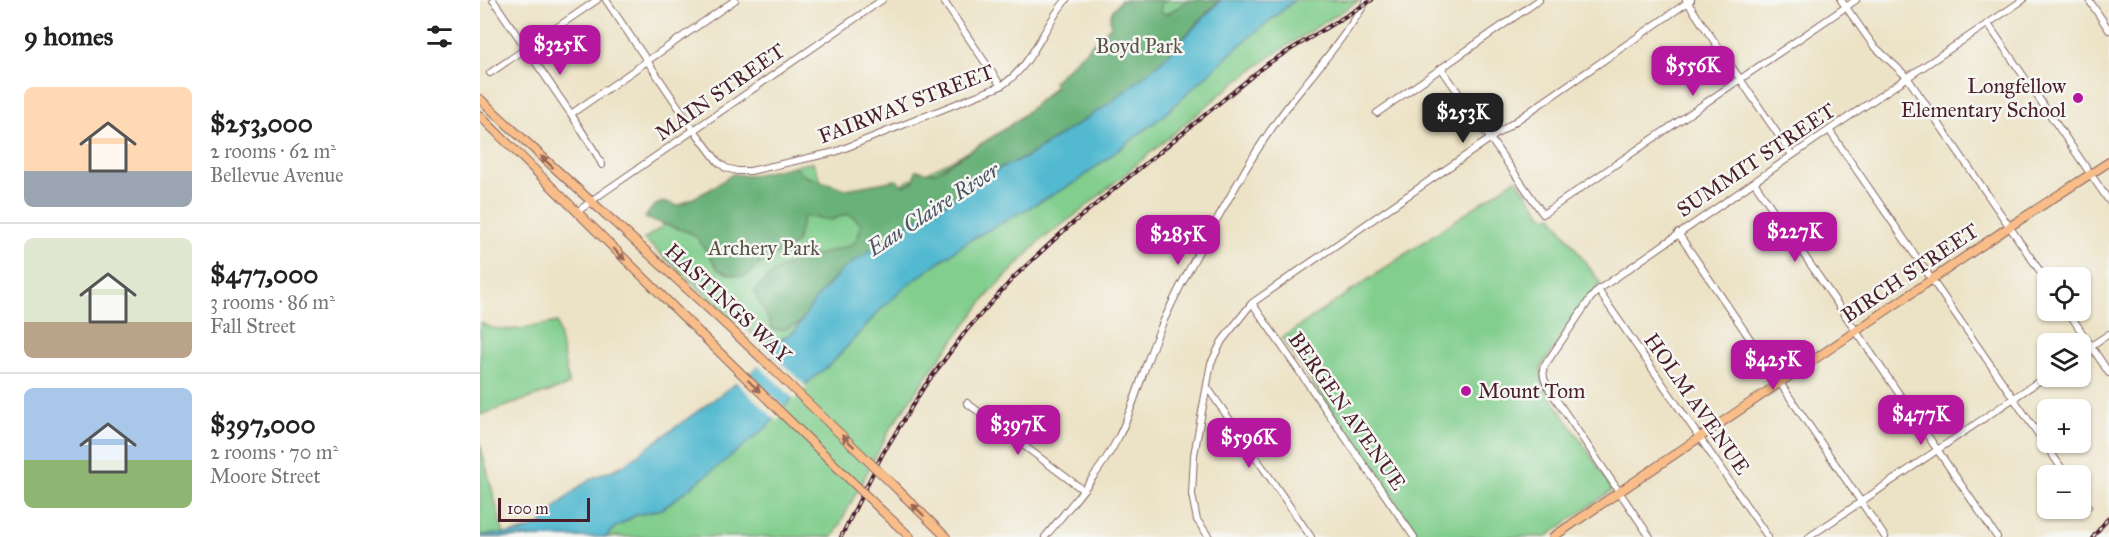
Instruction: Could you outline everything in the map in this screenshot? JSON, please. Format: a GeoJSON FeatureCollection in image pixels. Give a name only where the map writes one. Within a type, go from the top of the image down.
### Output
{"type":"FeatureCollection","features":[{"type":"Feature","properties":{"kind":"main road","name":"HASTINGS WAY"},"geometry":{"type":"LineString","coordinates":[[480,99],[726,324],[946,537]]}},
{"type":"Feature","properties":{"kind":"main road","name":"HASTINGS WAY"},"geometry":{"type":"LineString","coordinates":[[480,116],[910,537]]}},
{"type":"Feature","properties":{"kind":"main road","name":"BIRCH STREET"},"geometry":{"type":"LineString","coordinates":[[1553,537],[2009,227],[2109,162]]}},
{"type":"Feature","properties":{"kind":"street"},"geometry":{"type":"LineString","coordinates":[[493,0],[527,47],[602,165]]}},
{"type":"Feature","properties":{"kind":"street"},"geometry":{"type":"LineString","coordinates":[[490,73],[597,0]]}},
{"type":"Feature","properties":{"kind":"street"},"geometry":{"type":"LineString","coordinates":[[606,0],[694,130]]}},
{"type":"Feature","properties":{"kind":"street"},"geometry":{"type":"LineString","coordinates":[[571,114],[735,0]]}},
{"type":"Feature","properties":{"kind":"street","name":"MAIN STREET"},"geometry":{"type":"LineString","coordinates":[[577,212],[882,0]]}},
{"type":"Feature","properties":{"kind":"street"},"geometry":{"type":"LineString","coordinates":[[943,0],[1000,86]]}},
{"type":"Feature","properties":{"kind":"street","name":"FAIRWAY STREET"},"geometry":{"type":"LineString","coordinates":[[694,130],[718,162],[726,168],[737,171],[750,171],[835,152],[1000,86],[1020,71],[1052,18],[1066,0]]}},
{"type":"Feature","properties":{"kind":"street"},"geometry":{"type":"LineString","coordinates":[[1046,537],[1102,465],[1118,437],[1134,402],[1158,333],[1237,184],[1289,105],[1354,22],[1367,0]]}},
{"type":"Feature","properties":{"kind":"street"},"geometry":{"type":"LineString","coordinates":[[1377,113],[1539,0]]}},
{"type":"Feature","properties":{"kind":"street"},"geometry":{"type":"LineString","coordinates":[[1841,0],[1873,45],[1907,78],[2037,267]]}},
{"type":"Feature","properties":{"kind":"street"},"geometry":{"type":"LineString","coordinates":[[1442,68],[1543,214],[1856,0]]}},
{"type":"Feature","properties":{"kind":"street","name":"SUMMIT STREET"},"geometry":{"type":"LineString","coordinates":[[1620,492],[1544,378],[1543,368],[1590,299],[1599,290],[1678,233],[2023,0]]}},
{"type":"Feature","properties":{"kind":"street"},"geometry":{"type":"LineString","coordinates":[[2089,0],[2109,30]]}},
{"type":"Feature","properties":{"kind":"street"},"geometry":{"type":"LineString","coordinates":[[1209,537],[1197,520],[1192,495],[1194,455],[1211,363],[1222,341],[1252,303],[1688,1],[1792,155]]}},
{"type":"Feature","properties":{"kind":"street"},"geometry":{"type":"LineString","coordinates":[[1988,24],[2109,201]]}},
{"type":"Feature","properties":{"kind":"street"},"geometry":{"type":"LineString","coordinates":[[1829,129],[2060,465]]}},
{"type":"Feature","properties":{"kind":"street"},"geometry":{"type":"LineString","coordinates":[[1754,182],[1997,537]]}},
{"type":"Feature","properties":{"kind":"street"},"geometry":{"type":"LineString","coordinates":[[1678,233],[1886,537]]}},
{"type":"Feature","properties":{"kind":"street","name":"HOLM AVENUE"},"geometry":{"type":"LineString","coordinates":[[1599,290],[1767,537]]}},
{"type":"Feature","properties":{"kind":"street","name":"BERGEN AVENUE"},"geometry":{"type":"LineString","coordinates":[[1252,303],[1414,537]]}},
{"type":"Feature","properties":{"kind":"street"},"geometry":{"type":"LineString","coordinates":[[2109,334],[2091,346],[2109,372]]}},
{"type":"Feature","properties":{"kind":"street"},"geometry":{"type":"LineString","coordinates":[[1809,537],[2037,382]]}},
{"type":"Feature","properties":{"kind":"street"},"geometry":{"type":"LineString","coordinates":[[1207,387],[1311,537]]}},
{"type":"Feature","properties":{"kind":"street"},"geometry":{"type":"LineString","coordinates":[[967,403],[1083,490]]}},
{"type":"Feature","properties":{"kind":"street"},"geometry":{"type":"LineString","coordinates":[[1620,492],[1650,537]]}},
{"type":"Feature","properties":{"kind":"green space","name":"Archery Park"},"geometry":{"type":"Polygon","coordinates":[[[1121,0],[1166,0],[1161,4],[1161,12],[1167,14],[1189,0],[1219,0],[1162,61],[1109,104],[1024,158],[1000,168],[908,224],[842,270],[828,284],[799,324],[781,330],[772,329],[755,292],[763,282],[784,267],[850,245],[857,240],[861,225],[854,217],[847,214],[831,220],[804,216],[796,244],[767,259],[744,277],[718,269],[698,239],[691,233],[645,218],[659,203],[678,206],[733,174],[749,176],[794,166],[805,176],[846,189],[896,180],[904,186],[914,181],[916,170],[930,173],[938,171],[1010,126],[1056,87],[1053,82],[1111,26],[1112,12],[1121,0]]]}},
{"type":"Feature","properties":{"kind":"green space","name":"Archery Park"},"geometry":{"type":"Polygon","coordinates":[[[1149,0],[1221,0],[1000,168],[941,206],[795,331],[779,341],[769,342],[768,348],[644,239],[738,176],[755,175],[813,162],[831,204],[846,209],[915,178],[983,143],[1025,114],[1149,0]]]}},
{"type":"Feature","properties":{"kind":"green space"},"geometry":{"type":"Polygon","coordinates":[[[1295,0],[1360,0],[1280,50],[1234,83],[1082,210],[1040,241],[988,295],[928,374],[890,429],[833,537],[606,537],[614,528],[636,515],[662,509],[711,472],[801,388],[832,363],[881,309],[910,283],[970,240],[1076,182],[1163,116],[1241,44],[1295,0]]]}},
{"type":"Feature","properties":{"kind":"green space"},"geometry":{"type":"Polygon","coordinates":[[[1516,179],[1543,216],[1552,216],[1601,284],[1586,299],[1541,368],[1543,386],[1591,455],[1612,490],[1546,537],[1419,537],[1282,338],[1516,179]]]}},
{"type":"Feature","properties":{"kind":"green space"},"geometry":{"type":"Polygon","coordinates":[[[480,322],[497,329],[507,330],[557,322],[569,385],[480,415],[480,322]]]}},
{"type":"Feature","properties":{"kind":"green space"},"geometry":{"type":"Polygon","coordinates":[[[480,444],[504,535],[534,528],[530,537],[480,537],[480,444]]]}},
{"type":"Feature","properties":{"kind":"water"},"geometry":{"type":"Polygon","coordinates":[[[1221,0],[1295,0],[1241,44],[1163,116],[1076,182],[970,240],[910,283],[881,309],[832,363],[801,388],[767,427],[662,509],[636,515],[614,528],[606,537],[480,537],[480,535],[519,533],[541,524],[580,486],[622,466],[761,365],[772,339],[779,341],[795,331],[815,300],[842,270],[908,224],[1000,168],[1025,158],[1109,104],[1162,61],[1221,0]]]}},
{"type":"Feature","properties":{"kind":"pier"},"geometry":{"type":"Polygon","coordinates":[[[765,347],[807,387],[795,400],[757,364],[763,358],[765,347]]]}},
{"type":"Feature","properties":{"kind":"pier"},"geometry":{"type":"Polygon","coordinates":[[[747,371],[786,409],[777,421],[734,380],[747,371]]]}},
{"type":"Feature","properties":{"kind":"railway"},"geometry":{"type":"LineString","coordinates":[[841,537],[882,455],[924,387],[966,331],[1014,277],[1068,227],[1267,64],[1372,0]]}},
{"type":"Feature","properties":{"kind":"railway"},"geometry":{"type":"LineString","coordinates":[[2093,537],[2109,517]]}},
{"type":"Feature","properties":{"kind":"place","name":"Longfellow Elementary School"},"geometry":{"type":"Point","coordinates":[2078,98]}},
{"type":"Feature","properties":{"kind":"place","name":"Mount Tom"},"geometry":{"type":"Point","coordinates":[1466,391]}},
{"type":"Feature","properties":{"kind":"park label","name":"Boyd Park"},"geometry":{"type":"Point","coordinates":[1139,46]}},
{"type":"Feature","properties":{"kind":"water label","name":"Eau Claire River"},"geometry":{"type":"Point","coordinates":[933,209]}}]}
